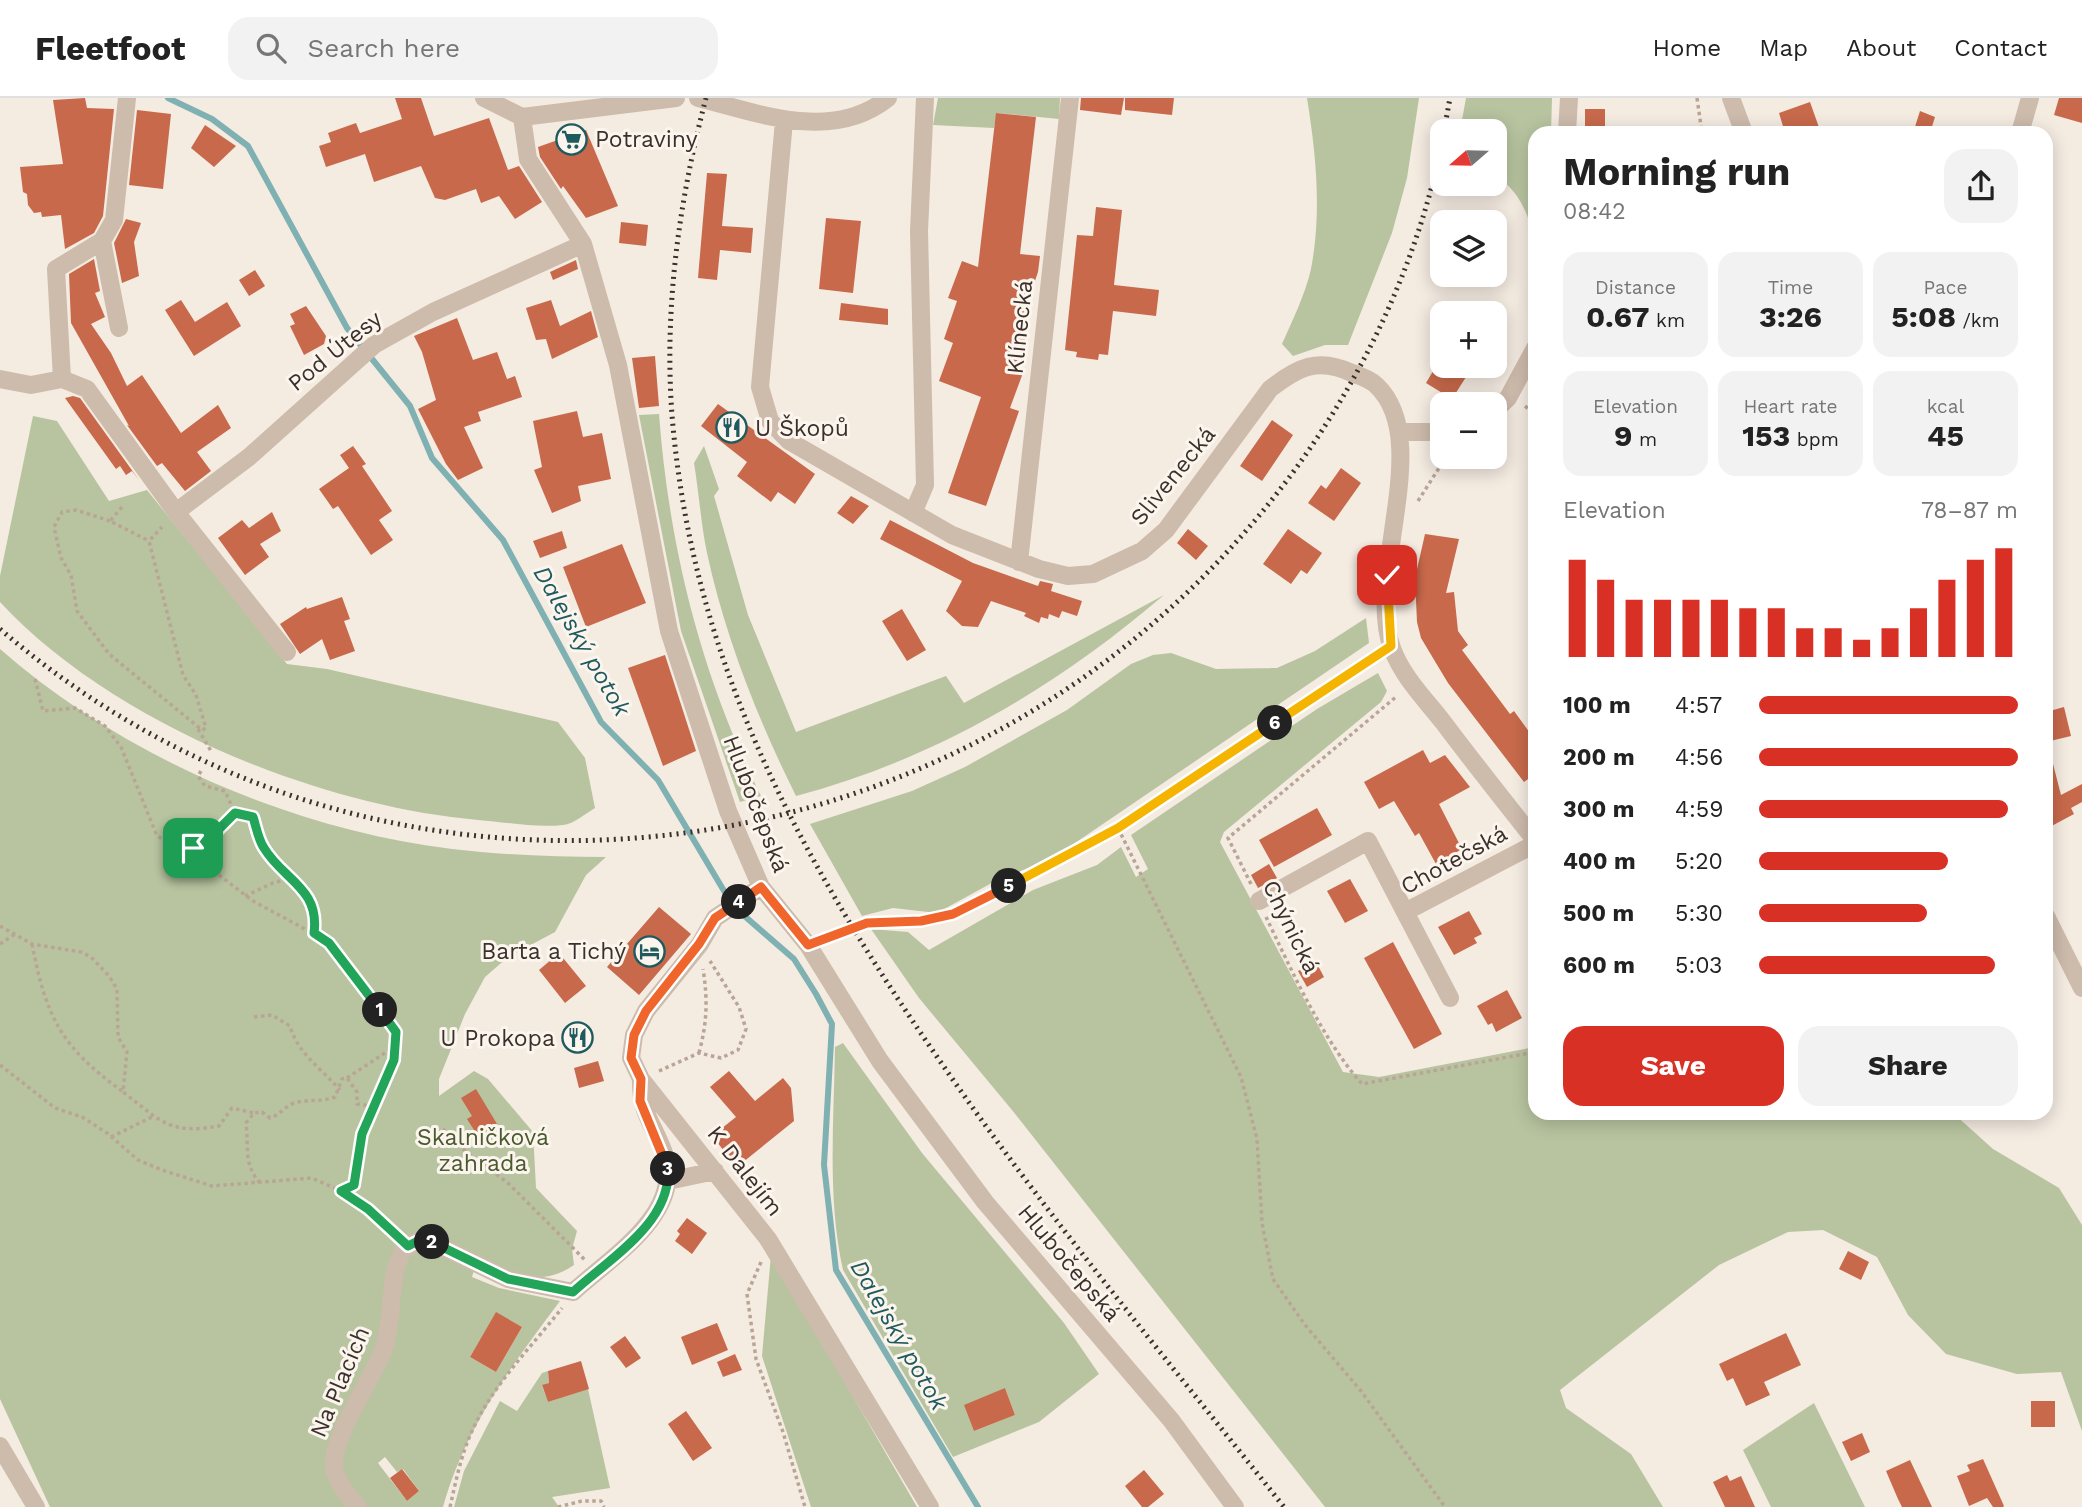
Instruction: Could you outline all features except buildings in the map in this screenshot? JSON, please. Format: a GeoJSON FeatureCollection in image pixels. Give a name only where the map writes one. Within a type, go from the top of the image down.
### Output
{"type":"FeatureCollection","features":[{"type":"Feature","properties":{"kind":"street"},"geometry":{"type":"LineString","coordinates":[[62,379],[56,269],[102,241],[114,220],[127,98]]}},
{"type":"Feature","properties":{"kind":"street"},"geometry":{"type":"LineString","coordinates":[[484,98],[522,117],[676,98]]}},
{"type":"Feature","properties":{"kind":"street"},"geometry":{"type":"LineString","coordinates":[[698,98],[784,121],[830,121],[855,116],[888,98]]}},
{"type":"Feature","properties":{"kind":"street"},"geometry":{"type":"LineString","coordinates":[[914,513],[925,485],[919,231],[925,98]]}},
{"type":"Feature","properties":{"kind":"street","name":"Klínecká"},"geometry":{"type":"LineString","coordinates":[[1019,562],[1070,98]]}},
{"type":"Feature","properties":{"kind":"street"},"geometry":{"type":"LineString","coordinates":[[1567,126],[1569,98]]}},
{"type":"Feature","properties":{"kind":"street"},"geometry":{"type":"LineString","coordinates":[[1731,98],[1741,126]]}},
{"type":"Feature","properties":{"kind":"street"},"geometry":{"type":"LineString","coordinates":[[2022,126],[2030,98]]}},
{"type":"Feature","properties":{"kind":"street","name":"Hlubočepská"},"geometry":{"type":"LineString","coordinates":[[522,117],[528,159],[583,244],[618,365],[669,631],[728,811],[761,887],[808,945],[880,1061],[985,1202],[1171,1420],[1235,1507]]}},
{"type":"Feature","properties":{"kind":"street","name":"Slivenecká"},"geometry":{"type":"LineString","coordinates":[[784,121],[761,369],[762,397],[771,421],[789,442],[952,535],[1019,562],[1068,576],[1093,574],[1142,551],[1166,530],[1270,389],[1288,375],[1310,366],[1337,366],[1375,383],[1390,402],[1401,432],[1387,575],[1391,646],[1412,683],[1528,833]]}},
{"type":"Feature","properties":{"kind":"street"},"geometry":{"type":"LineString","coordinates":[[102,241],[119,328]]}},
{"type":"Feature","properties":{"kind":"street","name":"Pod Útesy"},"geometry":{"type":"LineString","coordinates":[[176,512],[248,457],[374,345],[433,312],[583,244]]}},
{"type":"Feature","properties":{"kind":"street"},"geometry":{"type":"LineString","coordinates":[[1507,399],[1528,361]]}},
{"type":"Feature","properties":{"kind":"street"},"geometry":{"type":"LineString","coordinates":[[0,379],[31,385],[62,379],[88,388],[176,512],[287,652]]}},
{"type":"Feature","properties":{"kind":"street"},"geometry":{"type":"LineString","coordinates":[[1401,432],[1430,432]]}},
{"type":"Feature","properties":{"kind":"street"},"geometry":{"type":"LineString","coordinates":[[1259,901],[1368,841],[1405,912]]}},
{"type":"Feature","properties":{"kind":"street","name":"Chotečská"},"geometry":{"type":"LineString","coordinates":[[1450,998],[1405,912],[1528,846]]}},
{"type":"Feature","properties":{"kind":"street","name":"K Dalejím"},"geometry":{"type":"LineString","coordinates":[[761,887],[715,918],[703,949],[646,1011],[634,1035],[631,1058],[641,1079],[771,1243],[930,1507]]}},
{"type":"Feature","properties":{"kind":"street"},"geometry":{"type":"LineString","coordinates":[[2053,930],[2082,988]]}},
{"type":"Feature","properties":{"kind":"street"},"geometry":{"type":"LineString","coordinates":[[408,1246],[428,1240],[508,1279],[573,1292],[659,1211],[668,1181],[664,1154],[640,1101],[641,1079]]}},
{"type":"Feature","properties":{"kind":"street"},"geometry":{"type":"LineString","coordinates":[[668,1181],[715,1171]]}},
{"type":"Feature","properties":{"kind":"street","name":"Na Placích"},"geometry":{"type":"LineString","coordinates":[[358,1507],[342,1486],[334,1465],[337,1445],[383,1351],[392,1317],[400,1255],[408,1246]]}},
{"type":"Feature","properties":{"kind":"street"},"geometry":{"type":"LineString","coordinates":[[0,1446],[36,1507]]}},
{"type":"Feature","properties":{"kind":"path"},"geometry":{"type":"LineString","coordinates":[[1698,98],[1701,126]]}},
{"type":"Feature","properties":{"kind":"path"},"geometry":{"type":"LineString","coordinates":[[1416,509],[1419,496],[1438,469]]}},
{"type":"Feature","properties":{"kind":"path"},"geometry":{"type":"LineString","coordinates":[[110,522],[122,507]]}},
{"type":"Feature","properties":{"kind":"path"},"geometry":{"type":"LineString","coordinates":[[198,729],[206,728],[204,714],[183,675],[149,541],[110,522],[76,510],[62,512],[54,527],[61,558],[71,575],[77,611],[109,654],[198,729],[211,751]]}},
{"type":"Feature","properties":{"kind":"path"},"geometry":{"type":"LineString","coordinates":[[149,541],[176,512]]}},
{"type":"Feature","properties":{"kind":"path"},"geometry":{"type":"LineString","coordinates":[[808,945],[867,923],[921,921],[953,914],[1118,828],[1391,646]]}},
{"type":"Feature","properties":{"kind":"path"},"geometry":{"type":"LineString","coordinates":[[35,679],[43,711],[75,708],[105,726],[121,747],[158,836],[182,851],[193,848],[211,837],[235,813]]}},
{"type":"Feature","properties":{"kind":"path","name":"Chýnická"},"geometry":{"type":"LineString","coordinates":[[1412,683],[1228,838],[1298,982],[1348,1068],[1362,1084],[1528,1053]]}},
{"type":"Feature","properties":{"kind":"path"},"geometry":{"type":"LineString","coordinates":[[201,771],[198,776],[205,786],[225,791],[235,813]]}},
{"type":"Feature","properties":{"kind":"path"},"geometry":{"type":"LineString","coordinates":[[235,813],[253,817],[264,848],[308,896],[316,917],[314,933]]}},
{"type":"Feature","properties":{"kind":"path"},"geometry":{"type":"LineString","coordinates":[[1118,828],[1241,1077],[1257,1139],[1262,1223],[1273,1279],[1305,1325],[1362,1391],[1445,1507]]}},
{"type":"Feature","properties":{"kind":"path"},"geometry":{"type":"LineString","coordinates":[[219,875],[245,896],[329,943],[396,1032],[394,1060],[362,1134],[354,1185],[341,1191]]}},
{"type":"Feature","properties":{"kind":"path"},"geometry":{"type":"LineString","coordinates":[[245,896],[275,882],[293,879]]}},
{"type":"Feature","properties":{"kind":"path"},"geometry":{"type":"LineString","coordinates":[[0,926],[32,944],[81,952],[91,957],[117,989],[118,1037],[127,1052],[123,1092]]}},
{"type":"Feature","properties":{"kind":"path"},"geometry":{"type":"LineString","coordinates":[[0,944],[15,934]]}},
{"type":"Feature","properties":{"kind":"path"},"geometry":{"type":"LineString","coordinates":[[32,944],[41,991],[64,1040],[90,1068],[168,1126],[194,1131],[219,1126],[232,1108],[262,1112],[270,1118],[280,1115],[293,1103],[323,1102],[335,1097],[340,1090],[342,1079],[395,1046]]}},
{"type":"Feature","properties":{"kind":"path"},"geometry":{"type":"LineString","coordinates":[[699,1053],[707,1024],[708,1001],[703,949]]}},
{"type":"Feature","properties":{"kind":"path"},"geometry":{"type":"LineString","coordinates":[[641,1079],[699,1053],[721,1058],[738,1049],[746,1029],[739,1007],[703,949]]}},
{"type":"Feature","properties":{"kind":"path"},"geometry":{"type":"LineString","coordinates":[[254,1017],[272,1015],[290,1026],[296,1046],[320,1067],[340,1090]]}},
{"type":"Feature","properties":{"kind":"path"},"geometry":{"type":"LineString","coordinates":[[0,1065],[55,1108],[82,1117],[138,1160],[190,1181],[212,1186],[312,1178],[341,1191],[368,1209],[408,1246]]}},
{"type":"Feature","properties":{"kind":"path"},"geometry":{"type":"LineString","coordinates":[[346,1078],[357,1092],[355,1102],[374,1107]]}},
{"type":"Feature","properties":{"kind":"path"},"geometry":{"type":"LineString","coordinates":[[254,1113],[246,1123],[247,1157],[249,1171],[260,1183]]}},
{"type":"Feature","properties":{"kind":"path"},"geometry":{"type":"LineString","coordinates":[[111,1137],[154,1116]]}},
{"type":"Feature","properties":{"kind":"path"},"geometry":{"type":"LineString","coordinates":[[443,1129],[460,1147],[509,1183],[572,1250]]}},
{"type":"Feature","properties":{"kind":"path"},"geometry":{"type":"LineString","coordinates":[[771,1243],[747,1294],[748,1314],[756,1359],[783,1432],[805,1507]]}},
{"type":"Feature","properties":{"kind":"path"},"geometry":{"type":"LineString","coordinates":[[450,1507],[458,1469],[473,1428],[495,1394],[573,1292]]}},
{"type":"Feature","properties":{"kind":"path"},"geometry":{"type":"LineString","coordinates":[[558,1507],[582,1501],[601,1501],[604,1507]]}},
{"type":"Feature","properties":{"kind":"green space"},"geometry":{"type":"Polygon","coordinates":[[[938,98],[1060,98],[1059,119],[997,113],[994,128],[933,125],[938,98]]]}},
{"type":"Feature","properties":{"kind":"green space"},"geometry":{"type":"Polygon","coordinates":[[[1307,98],[1419,98],[1407,178],[1392,233],[1348,345],[1325,345],[1293,356],[1282,344],[1311,269],[1316,226],[1315,162],[1307,98]]]}},
{"type":"Feature","properties":{"kind":"green space"},"geometry":{"type":"Polygon","coordinates":[[[1466,98],[1552,98],[1551,126],[1528,126],[1528,219],[1507,184],[1507,119],[1462,119],[1466,98]]]}},
{"type":"Feature","properties":{"kind":"green space"},"geometry":{"type":"Polygon","coordinates":[[[659,414],[671,513],[691,610],[721,704],[761,796],[740,802],[681,631],[639,415],[659,414]]]}},
{"type":"Feature","properties":{"kind":"green space"},"geometry":{"type":"Polygon","coordinates":[[[33,416],[57,421],[109,501],[147,490],[287,664],[327,669],[558,722],[585,758],[595,808],[567,824],[542,826],[416,812],[351,797],[285,777],[220,751],[158,720],[99,685],[46,645],[0,602],[0,576],[33,416]]]}},
{"type":"Feature","properties":{"kind":"green space"},"geometry":{"type":"Polygon","coordinates":[[[704,446],[719,489],[714,496],[748,615],[796,732],[946,676],[964,703],[1164,595],[1080,660],[991,716],[945,741],[897,762],[796,796],[744,677],[714,584],[694,463],[704,446]]]}},
{"type":"Feature","properties":{"kind":"green space"},"geometry":{"type":"Polygon","coordinates":[[[1366,618],[1369,643],[1050,860],[999,879],[937,913],[893,908],[862,916],[810,824],[912,791],[965,767],[1067,710],[1131,664],[1153,655],[1171,653],[1216,669],[1277,668],[1315,651],[1366,618]]]}},
{"type":"Feature","properties":{"kind":"green space","name":"Skalničková zahrada"},"geometry":{"type":"Polygon","coordinates":[[[0,649],[99,723],[211,782],[270,805],[391,839],[452,849],[606,857],[586,875],[555,932],[508,957],[485,977],[465,1014],[439,1079],[439,1096],[474,1071],[488,1079],[533,1132],[536,1188],[577,1231],[572,1249],[574,1265],[549,1276],[526,1276],[477,1260],[472,1277],[499,1288],[560,1301],[491,1399],[464,1450],[443,1507],[50,1507],[0,1399],[0,649]],[[496,1313],[470,1357],[496,1372],[522,1327],[496,1313]],[[385,1457],[378,1463],[407,1501],[419,1491],[403,1469],[397,1472],[385,1457]]]}},
{"type":"Feature","properties":{"kind":"green space"},"geometry":{"type":"Polygon","coordinates":[[[1378,673],[1387,691],[1381,702],[1224,832],[1220,842],[1343,1072],[1379,1077],[1528,1048],[1528,1120],[1961,1120],[1993,1149],[2059,1188],[2082,1225],[2082,1431],[2061,1372],[2017,1374],[1946,1354],[1908,1315],[1877,1257],[1823,1230],[1788,1232],[1719,1265],[1560,1390],[1566,1408],[1631,1454],[1663,1507],[1325,1507],[1012,1110],[919,998],[871,929],[908,932],[929,950],[1033,890],[1097,865],[1121,847],[1136,877],[1148,869],[1131,835],[1317,709],[1378,673]]]}},
{"type":"Feature","properties":{"kind":"green space"},"geometry":{"type":"Polygon","coordinates":[[[843,1043],[922,1153],[1064,1323],[1099,1374],[1039,1422],[953,1457],[843,1270],[833,1187],[835,1047],[843,1043]],[[1005,1388],[974,1431],[1015,1415],[1005,1388]]]}},
{"type":"Feature","properties":{"kind":"green space"},"geometry":{"type":"Polygon","coordinates":[[[771,1255],[917,1507],[811,1507],[762,1356],[771,1255]]]}},
{"type":"Feature","properties":{"kind":"green space"},"geometry":{"type":"Polygon","coordinates":[[[548,1371],[549,1383],[542,1386],[548,1402],[588,1389],[610,1488],[552,1497],[559,1507],[454,1507],[464,1471],[500,1401],[517,1411],[542,1373],[548,1371]]]}},
{"type":"Feature","properties":{"kind":"green space"},"geometry":{"type":"Polygon","coordinates":[[[1814,1403],[1865,1507],[1771,1507],[1743,1450],[1814,1403]]]}},
{"type":"Feature","properties":{"kind":"waterway","name":"Dalejský potok"},"geometry":{"type":"LineString","coordinates":[[168,98],[212,119],[248,146],[347,328],[410,406],[432,458],[503,540],[601,722],[658,780],[733,906],[794,959],[816,994],[832,1024],[824,1165],[836,1270],[978,1507]]}},
{"type":"Feature","properties":{"kind":"railway"},"geometry":{"type":"LineString","coordinates":[[706,98],[688,176],[676,255],[670,335],[672,415],[683,504],[702,589],[728,671],[759,750],[796,827],[838,902],[933,1051],[1060,1225],[1284,1507]]}},
{"type":"Feature","properties":{"kind":"railway"},"geometry":{"type":"LineString","coordinates":[[1446,119],[1450,98]]}},
{"type":"Feature","properties":{"kind":"railway"},"geometry":{"type":"LineString","coordinates":[[0,629],[149,733],[311,802],[480,836],[651,837],[820,804],[980,740],[1128,644],[1257,518],[1320,434],[1373,342],[1395,294],[1430,194]]}},
{"type":"Feature","properties":{"kind":"place","name":"Potraviny"},"geometry":{"type":"Point","coordinates":[572,139]}},
{"type":"Feature","properties":{"kind":"place","name":"U Škopů"},"geometry":{"type":"Point","coordinates":[732,428]}},
{"type":"Feature","properties":{"kind":"place","name":"Barta a Tichý"},"geometry":{"type":"Point","coordinates":[649,951]}},
{"type":"Feature","properties":{"kind":"place","name":"U Prokopa"},"geometry":{"type":"Point","coordinates":[578,1038]}},
{"type":"Feature","properties":{"kind":"route"},"geometry":{"type":"LineString","coordinates":[[193,848],[211,837],[235,813],[253,817],[264,848],[308,896],[316,917],[314,933],[329,943],[396,1032],[394,1060],[362,1134],[354,1185],[341,1191],[368,1209],[408,1246],[428,1240],[508,1279],[532,1286],[573,1292],[648,1224],[659,1211],[663,1201],[668,1170],[664,1154],[640,1101],[641,1079],[631,1058],[634,1035],[646,1011],[699,944],[715,918],[761,887],[808,945],[867,923],[921,921],[953,914],[1036,872],[1118,828],[1391,646],[1387,616],[1387,575]]}}]}
